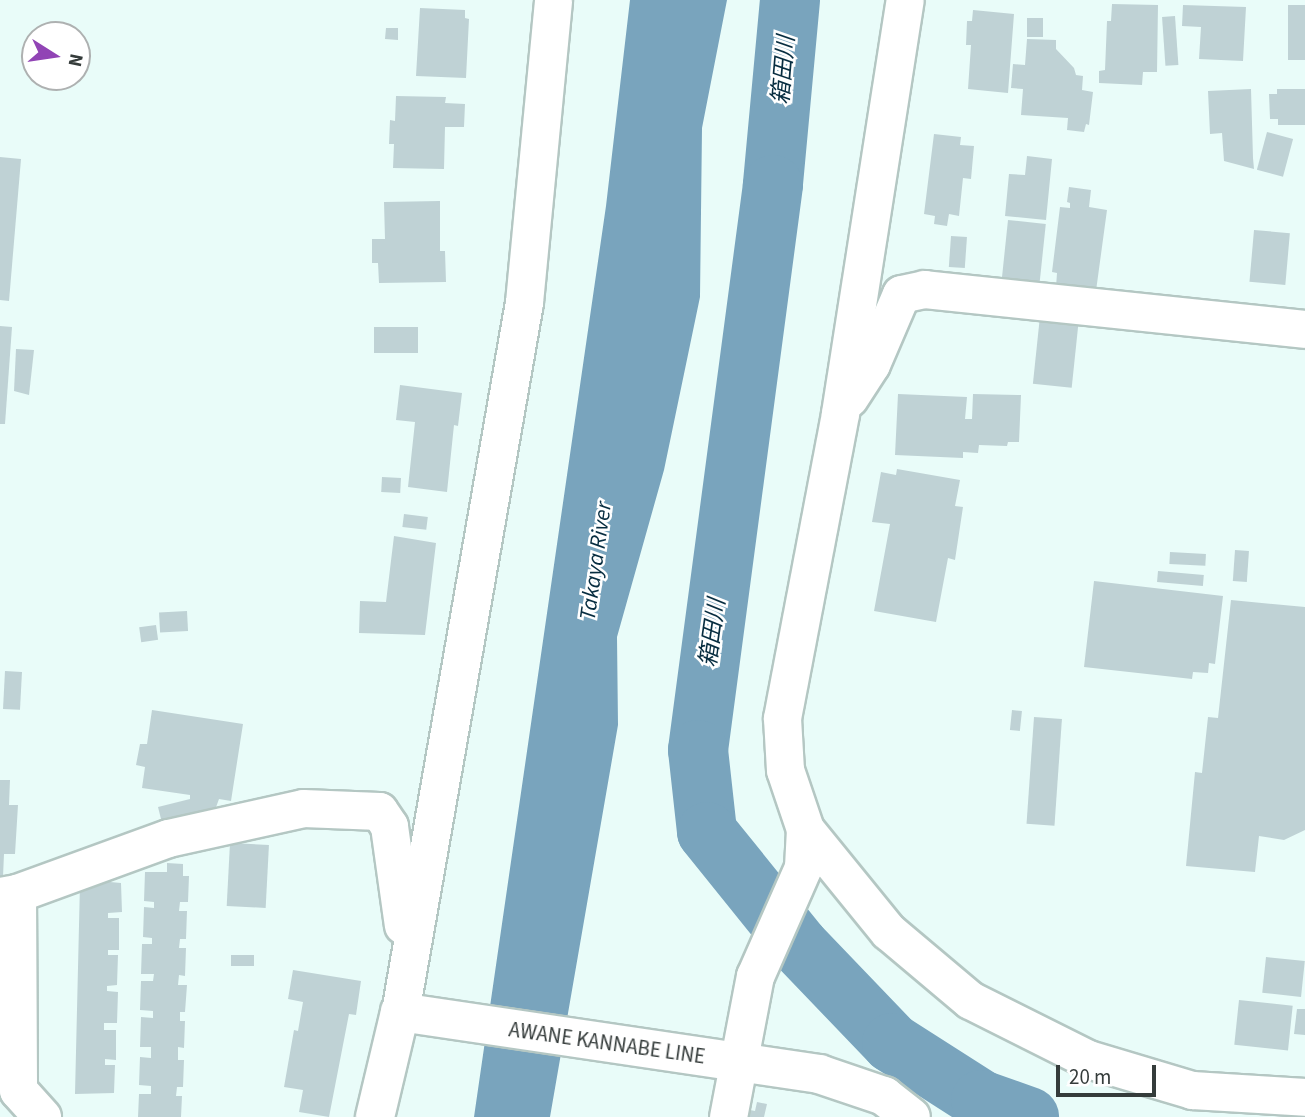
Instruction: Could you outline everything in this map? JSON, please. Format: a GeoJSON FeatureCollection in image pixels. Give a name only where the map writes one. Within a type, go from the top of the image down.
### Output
{"type":"FeatureCollection","features":[{"type":"Feature","properties":{"kind":"main road","name":"AWANE KANNABE LINE"},"geometry":{"type":"LineString","coordinates":[[407,1014],[819,1074],[884,1096],[911,1117]]}},
{"type":"Feature","properties":{"kind":"main road"},"geometry":{"type":"LineString","coordinates":[[375,1117],[407,1014]]}},
{"type":"Feature","properties":{"kind":"street"},"geometry":{"type":"LineString","coordinates":[[407,1014],[408,956],[524,302],[553,0]]}},
{"type":"Feature","properties":{"kind":"street"},"geometry":{"type":"LineString","coordinates":[[905,0],[840,413],[782,718],[785,769],[805,829],[888,930],[970,1000],[1088,1059],[1192,1090],[1305,1097]]}},
{"type":"Feature","properties":{"kind":"street"},"geometry":{"type":"LineString","coordinates":[[840,413],[871,364],[901,294],[924,289],[1305,329]]}},
{"type":"Feature","properties":{"kind":"street"},"geometry":{"type":"LineString","coordinates":[[43,1117],[18,1090],[8,894],[168,838],[303,808],[379,811],[389,825],[408,956]]}},
{"type":"Feature","properties":{"kind":"street"},"geometry":{"type":"LineString","coordinates":[[728,1117],[723,1061],[755,976],[803,867],[805,829]]}},
{"type":"Feature","properties":{"kind":"water","name":"Takaya River"},"geometry":{"type":"Polygon","coordinates":[[[630,0],[727,0],[702,128],[700,297],[664,470],[617,637],[618,725],[550,1117],[474,1117],[606,206],[630,0]]]}},
{"type":"Feature","properties":{"kind":"building"},"geometry":{"type":"Polygon","coordinates":[[[1112,4],[1158,5],[1157,72],[1143,72],[1142,85],[1099,83],[1099,71],[1105,70],[1107,21],[1111,21],[1112,4]]]}},
{"type":"Feature","properties":{"kind":"building"},"geometry":{"type":"Polygon","coordinates":[[[1183,5],[1246,7],[1243,61],[1199,59],[1201,27],[1182,26],[1183,5]]]}},
{"type":"Feature","properties":{"kind":"building"},"geometry":{"type":"Polygon","coordinates":[[[1288,5],[1305,5],[1305,60],[1288,60],[1288,5]]]}},
{"type":"Feature","properties":{"kind":"building"},"geometry":{"type":"Polygon","coordinates":[[[420,8],[465,10],[465,18],[469,19],[466,78],[416,76],[420,8]]]}},
{"type":"Feature","properties":{"kind":"building"},"geometry":{"type":"Polygon","coordinates":[[[973,10],[1014,14],[1008,93],[968,89],[971,45],[966,45],[967,21],[972,21],[973,10]]]}},
{"type":"Feature","properties":{"kind":"building"},"geometry":{"type":"Polygon","coordinates":[[[1175,16],[1178,65],[1165,66],[1162,17],[1175,16]]]}},
{"type":"Feature","properties":{"kind":"building"},"geometry":{"type":"Polygon","coordinates":[[[1027,18],[1043,18],[1043,37],[1027,37],[1027,18]]]}},
{"type":"Feature","properties":{"kind":"building"},"geometry":{"type":"Polygon","coordinates":[[[386,28],[398,28],[398,40],[385,39],[386,28]]]}},
{"type":"Feature","properties":{"kind":"building"},"geometry":{"type":"Polygon","coordinates":[[[1027,39],[1056,40],[1056,49],[1074,68],[1076,75],[1083,76],[1082,90],[1093,92],[1089,125],[1086,124],[1084,132],[1067,130],[1068,118],[1021,115],[1023,89],[1011,88],[1013,64],[1025,65],[1027,39]]]}},
{"type":"Feature","properties":{"kind":"building"},"geometry":{"type":"Polygon","coordinates":[[[1251,89],[1254,169],[1224,161],[1222,133],[1210,134],[1208,91],[1251,89]]]}},
{"type":"Feature","properties":{"kind":"building"},"geometry":{"type":"Polygon","coordinates":[[[1277,89],[1305,89],[1305,125],[1278,125],[1278,119],[1270,119],[1269,94],[1277,94],[1277,89]]]}},
{"type":"Feature","properties":{"kind":"building"},"geometry":{"type":"Polygon","coordinates":[[[396,96],[446,97],[445,103],[465,104],[464,127],[445,127],[444,169],[393,168],[394,144],[389,144],[390,120],[395,121],[396,96]]]}},
{"type":"Feature","properties":{"kind":"building"},"geometry":{"type":"Polygon","coordinates":[[[1267,132],[1293,139],[1283,177],[1257,170],[1267,132]]]}},
{"type":"Feature","properties":{"kind":"building"},"geometry":{"type":"Polygon","coordinates":[[[934,134],[961,137],[960,145],[974,146],[971,179],[963,178],[959,216],[949,214],[947,226],[934,224],[935,216],[924,214],[934,134]]]}},
{"type":"Feature","properties":{"kind":"building"},"geometry":{"type":"Polygon","coordinates":[[[1027,156],[1052,159],[1046,220],[1005,216],[1009,174],[1025,175],[1027,156]]]}},
{"type":"Feature","properties":{"kind":"building"},"geometry":{"type":"Polygon","coordinates":[[[0,157],[21,159],[9,301],[0,300],[0,157]]]}},
{"type":"Feature","properties":{"kind":"building"},"geometry":{"type":"Polygon","coordinates":[[[1069,187],[1091,190],[1089,207],[1107,210],[1096,291],[1056,287],[1057,273],[1052,272],[1060,207],[1070,208],[1070,203],[1067,202],[1069,187]]]}},
{"type":"Feature","properties":{"kind":"building"},"geometry":{"type":"Polygon","coordinates":[[[440,201],[440,251],[445,251],[446,282],[379,283],[378,263],[372,263],[372,239],[385,239],[384,202],[440,201]]]}},
{"type":"Feature","properties":{"kind":"building"},"geometry":{"type":"Polygon","coordinates":[[[1008,220],[1046,224],[1040,284],[1002,280],[1008,220]]]}},
{"type":"Feature","properties":{"kind":"building"},"geometry":{"type":"Polygon","coordinates":[[[1254,230],[1290,233],[1285,285],[1249,282],[1254,230]]]}},
{"type":"Feature","properties":{"kind":"building"},"geometry":{"type":"Polygon","coordinates":[[[951,236],[967,237],[965,268],[949,267],[951,236]]]}},
{"type":"Feature","properties":{"kind":"building"},"geometry":{"type":"Polygon","coordinates":[[[1040,316],[1079,320],[1072,388],[1033,384],[1040,316]]]}},
{"type":"Feature","properties":{"kind":"building"},"geometry":{"type":"Polygon","coordinates":[[[0,326],[12,327],[5,424],[0,424],[0,326]]]}},
{"type":"Feature","properties":{"kind":"building"},"geometry":{"type":"Polygon","coordinates":[[[374,327],[418,327],[418,353],[374,353],[374,327]]]}},
{"type":"Feature","properties":{"kind":"building"},"geometry":{"type":"Polygon","coordinates":[[[16,349],[34,350],[29,395],[14,391],[16,349]]]}},
{"type":"Feature","properties":{"kind":"building"},"geometry":{"type":"Polygon","coordinates":[[[400,385],[462,393],[458,426],[454,425],[447,492],[408,487],[415,422],[396,420],[400,385]]]}},
{"type":"Feature","properties":{"kind":"building"},"geometry":{"type":"Polygon","coordinates":[[[898,394],[967,397],[965,419],[972,419],[973,394],[1021,395],[1019,442],[1008,442],[1007,446],[979,445],[978,453],[963,452],[963,458],[895,455],[898,394]]]}},
{"type":"Feature","properties":{"kind":"building"},"geometry":{"type":"Polygon","coordinates":[[[897,469],[960,480],[955,506],[963,507],[955,560],[948,558],[936,622],[874,611],[890,524],[872,522],[881,472],[896,475],[897,469]]]}},
{"type":"Feature","properties":{"kind":"building"},"geometry":{"type":"Polygon","coordinates":[[[382,477],[401,478],[400,493],[381,492],[382,477]]]}},
{"type":"Feature","properties":{"kind":"building"},"geometry":{"type":"Polygon","coordinates":[[[404,514],[428,517],[426,530],[402,527],[404,514]]]}},
{"type":"Feature","properties":{"kind":"building"},"geometry":{"type":"Polygon","coordinates":[[[394,536],[436,543],[425,635],[359,633],[360,601],[386,602],[394,536]]]}},
{"type":"Feature","properties":{"kind":"building"},"geometry":{"type":"Polygon","coordinates":[[[1235,550],[1249,551],[1247,582],[1233,581],[1235,550]]]}},
{"type":"Feature","properties":{"kind":"building"},"geometry":{"type":"Polygon","coordinates":[[[1170,552],[1206,554],[1205,566],[1169,564],[1170,552]]]}},
{"type":"Feature","properties":{"kind":"building"},"geometry":{"type":"Polygon","coordinates":[[[1158,571],[1204,575],[1203,586],[1157,582],[1158,571]]]}},
{"type":"Feature","properties":{"kind":"building"},"geometry":{"type":"Polygon","coordinates":[[[1094,581],[1223,596],[1215,664],[1209,663],[1208,673],[1193,672],[1192,679],[1084,667],[1094,581]]]}},
{"type":"Feature","properties":{"kind":"building"},"geometry":{"type":"Polygon","coordinates":[[[1231,600],[1305,607],[1305,830],[1284,840],[1259,836],[1255,872],[1186,866],[1195,772],[1202,773],[1208,717],[1218,718],[1231,600]]]}},
{"type":"Feature","properties":{"kind":"building"},"geometry":{"type":"Polygon","coordinates":[[[187,611],[188,631],[160,632],[159,612],[187,611]]]}},
{"type":"Feature","properties":{"kind":"building"},"geometry":{"type":"Polygon","coordinates":[[[156,625],[158,640],[141,642],[139,627],[156,625]]]}},
{"type":"Feature","properties":{"kind":"building"},"geometry":{"type":"Polygon","coordinates":[[[5,671],[22,672],[20,710],[3,709],[5,671]]]}},
{"type":"Feature","properties":{"kind":"building"},"geometry":{"type":"Polygon","coordinates":[[[152,710],[243,724],[231,801],[219,799],[215,810],[162,823],[158,807],[190,799],[190,795],[142,788],[145,767],[136,765],[140,744],[147,744],[152,710]]]}},
{"type":"Feature","properties":{"kind":"building"},"geometry":{"type":"Polygon","coordinates":[[[1012,710],[1022,711],[1020,731],[1010,730],[1012,710]]]}},
{"type":"Feature","properties":{"kind":"building"},"geometry":{"type":"Polygon","coordinates":[[[1034,717],[1062,719],[1054,826],[1027,824],[1034,717]]]}},
{"type":"Feature","properties":{"kind":"building"},"geometry":{"type":"Polygon","coordinates":[[[0,780],[10,780],[9,805],[18,805],[15,854],[4,854],[3,877],[0,877],[0,780]]]}},
{"type":"Feature","properties":{"kind":"building"},"geometry":{"type":"Polygon","coordinates":[[[230,843],[269,845],[266,908],[227,906],[230,843]]]}},
{"type":"Feature","properties":{"kind":"building"},"geometry":{"type":"Polygon","coordinates":[[[167,863],[183,864],[183,876],[189,876],[188,902],[180,902],[179,911],[187,911],[186,939],[180,939],[179,948],[186,948],[185,976],[179,975],[178,985],[187,985],[185,1012],[180,1012],[180,1021],[185,1021],[184,1048],[178,1047],[178,1060],[184,1060],[183,1087],[177,1087],[176,1096],[182,1096],[181,1117],[138,1117],[139,1094],[151,1094],[151,1086],[139,1085],[140,1057],[151,1058],[151,1047],[140,1047],[141,1017],[153,1018],[153,1011],[140,1010],[141,981],[153,981],[154,974],[141,974],[142,944],[152,944],[152,938],[143,937],[144,907],[154,908],[154,902],[144,901],[145,872],[167,872],[167,863]]]}},
{"type":"Feature","properties":{"kind":"building"},"geometry":{"type":"Polygon","coordinates":[[[110,871],[110,882],[121,883],[122,912],[108,913],[108,918],[119,918],[119,950],[108,950],[108,955],[118,955],[117,985],[107,986],[107,991],[118,992],[117,1023],[104,1023],[104,1030],[116,1030],[116,1060],[105,1059],[105,1065],[115,1065],[114,1093],[75,1094],[80,883],[110,871]]]}},
{"type":"Feature","properties":{"kind":"building"},"geometry":{"type":"Polygon","coordinates":[[[231,955],[254,955],[254,966],[231,966],[231,955]]]}},
{"type":"Feature","properties":{"kind":"building"},"geometry":{"type":"Polygon","coordinates":[[[1266,957],[1305,961],[1301,997],[1262,993],[1266,957]]]}},
{"type":"Feature","properties":{"kind":"building"},"geometry":{"type":"Polygon","coordinates":[[[293,970],[361,981],[356,1015],[349,1014],[329,1117],[299,1112],[303,1090],[284,1087],[294,1030],[298,1031],[303,1002],[288,999],[293,970]]]}},
{"type":"Feature","properties":{"kind":"building"},"geometry":{"type":"Polygon","coordinates":[[[1239,1000],[1293,1006],[1288,1050],[1234,1045],[1239,1000]]]}},
{"type":"Feature","properties":{"kind":"building"},"geometry":{"type":"Polygon","coordinates":[[[1297,1009],[1305,1009],[1305,1035],[1294,1034],[1297,1009]]]}},
{"type":"Feature","properties":{"kind":"building"},"geometry":{"type":"Polygon","coordinates":[[[757,1102],[767,1104],[764,1117],[748,1117],[750,1110],[755,1111],[757,1102]]]}},
{"type":"Feature","properties":{"kind":"waterway","name":"箱田川"},"geometry":{"type":"LineString","coordinates":[[790,0],[773,185],[698,750],[707,832],[799,946],[892,1043],[981,1100],[1029,1117]]}}]}
